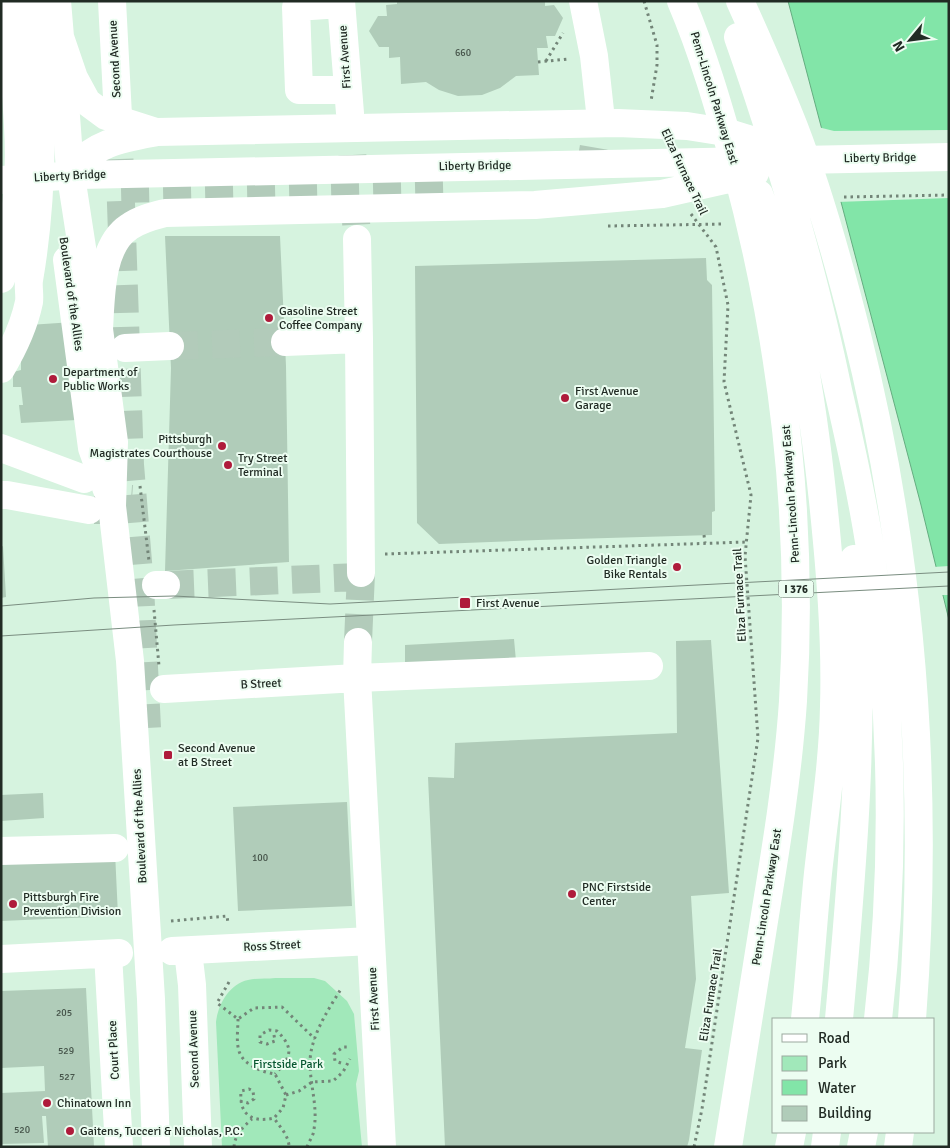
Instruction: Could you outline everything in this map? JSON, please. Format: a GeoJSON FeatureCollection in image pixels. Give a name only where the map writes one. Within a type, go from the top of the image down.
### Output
{"type":"FeatureCollection","features":[{"type":"Feature","properties":{"kind":"main road"},"geometry":{"type":"LineString","coordinates":[[1,279],[16,201],[9,1]]}},
{"type":"Feature","properties":{"kind":"main road"},"geometry":{"type":"LineString","coordinates":[[1,370],[12,351],[29,302],[28,284],[37,227],[40,193],[15,135],[39,50],[36,1]]}},
{"type":"Feature","properties":{"kind":"main road","name":"Boulevard of the Allies"},"geometry":{"type":"LineString","coordinates":[[57,1],[87,280],[99,329],[114,442],[100,508]]}},
{"type":"Feature","properties":{"kind":"main road","name":"Second Avenue"},"geometry":{"type":"LineString","coordinates":[[112,1],[118,116]]}},
{"type":"Feature","properties":{"kind":"main road"},"geometry":{"type":"LineString","coordinates":[[583,1],[594,56],[600,111]]}},
{"type":"Feature","properties":{"kind":"main road","name":"Penn-Lincoln Parkway East"},"geometry":{"type":"LineString","coordinates":[[681,1],[696,37],[722,118],[764,283],[779,368],[789,451],[795,536],[796,629],[792,704],[783,788],[772,873],[728,1147]]}},
{"type":"Feature","properties":{"kind":"main road"},"geometry":{"type":"LineString","coordinates":[[725,1],[777,151],[815,287],[860,490],[870,548],[884,681],[889,768],[890,844],[888,914],[878,1018]]}},
{"type":"Feature","properties":{"kind":"main road"},"geometry":{"type":"LineString","coordinates":[[740,1],[795,129],[823,210],[860,347],[884,457],[898,542],[916,730],[919,794],[919,880],[912,1018]]}},
{"type":"Feature","properties":{"kind":"main road","name":"First Avenue"},"geometry":{"type":"LineString","coordinates":[[341,3],[348,102],[299,90],[296,7],[341,3]]}},
{"type":"Feature","properties":{"kind":"main road"},"geometry":{"type":"LineString","coordinates":[[60,37],[74,78],[87,102],[106,116],[157,132]]}},
{"type":"Feature","properties":{"kind":"main road"},"geometry":{"type":"LineString","coordinates":[[696,37],[750,168],[778,250],[808,387],[819,471],[832,606],[835,667],[834,707],[832,746],[805,1018]]}},
{"type":"Feature","properties":{"kind":"main road"},"geometry":{"type":"LineString","coordinates":[[74,172],[83,157],[95,149],[124,138],[157,132],[618,123],[687,126],[725,132],[813,159]]}},
{"type":"Feature","properties":{"kind":"main road","name":"Liberty Bridge"},"geometry":{"type":"LineString","coordinates":[[1,180],[74,172],[949,157]]}},
{"type":"Feature","properties":{"kind":"main road"},"geometry":{"type":"LineString","coordinates":[[99,329],[106,263],[115,242],[128,227],[165,213],[535,205],[597,200],[662,194],[813,159]]}},
{"type":"Feature","properties":{"kind":"main road","name":"Boulevard of the Allies"},"geometry":{"type":"LineString","coordinates":[[74,172],[62,186],[60,199],[61,217],[100,508],[130,661],[151,999],[156,1147]]}},
{"type":"Feature","properties":{"kind":"main road"},"geometry":{"type":"LineString","coordinates":[[357,239],[360,573]]}},
{"type":"Feature","properties":{"kind":"main road"},"geometry":{"type":"LineString","coordinates":[[285,342],[359,339]]}},
{"type":"Feature","properties":{"kind":"main road"},"geometry":{"type":"LineString","coordinates":[[125,348],[170,346]]}},
{"type":"Feature","properties":{"kind":"main road"},"geometry":{"type":"LineString","coordinates":[[832,359],[854,561],[859,687],[852,871],[839,1017]]}},
{"type":"Feature","properties":{"kind":"main road"},"geometry":{"type":"LineString","coordinates":[[1,448],[84,479]]}},
{"type":"Feature","properties":{"kind":"main road"},"geometry":{"type":"LineString","coordinates":[[1,495],[7,494],[100,508]]}},
{"type":"Feature","properties":{"kind":"main road","name":"First Avenue"},"geometry":{"type":"LineString","coordinates":[[358,642],[357,678],[382,1147]]}},
{"type":"Feature","properties":{"kind":"main road","name":"B Street"},"geometry":{"type":"LineString","coordinates":[[161,682],[357,678],[649,666]]}},
{"type":"Feature","properties":{"kind":"main road"},"geometry":{"type":"LineString","coordinates":[[1,850],[115,848]]}},
{"type":"Feature","properties":{"kind":"main road","name":"Ross Street"},"geometry":{"type":"LineString","coordinates":[[180,951],[371,941]]}},
{"type":"Feature","properties":{"kind":"main road","name":"Second Avenue"},"geometry":{"type":"LineString","coordinates":[[180,951],[192,985],[198,1147]]}},
{"type":"Feature","properties":{"kind":"main road","name":"Court Place"},"geometry":{"type":"LineString","coordinates":[[1,959],[114,954],[119,1147]]}},
{"type":"Feature","properties":{"kind":"main road"},"geometry":{"type":"LineString","coordinates":[[788,1147],[792,1133]]}},
{"type":"Feature","properties":{"kind":"main road"},"geometry":{"type":"LineString","coordinates":[[825,1147],[827,1133]]}},
{"type":"Feature","properties":{"kind":"main road"},"geometry":{"type":"LineString","coordinates":[[861,1147],[864,1133]]}},
{"type":"Feature","properties":{"kind":"main road"},"geometry":{"type":"LineString","coordinates":[[898,1147],[900,1133]]}},
{"type":"Feature","properties":{"kind":"path"},"geometry":{"type":"LineString","coordinates":[[644,1],[657,45],[657,65],[650,96],[651,104]]}},
{"type":"Feature","properties":{"kind":"path"},"geometry":{"type":"LineString","coordinates":[[538,62],[594,56]]}},
{"type":"Feature","properties":{"kind":"path"},"geometry":{"type":"LineString","coordinates":[[835,198],[949,195]]}},
{"type":"Feature","properties":{"kind":"path","name":"Eliza Furnace Trail"},"geometry":{"type":"LineString","coordinates":[[688,206],[716,247],[728,304],[724,382],[751,494],[745,556],[758,738],[704,1099],[694,1147]]}},
{"type":"Feature","properties":{"kind":"path"},"geometry":{"type":"LineString","coordinates":[[602,226],[731,224]]}},
{"type":"Feature","properties":{"kind":"path"},"geometry":{"type":"LineString","coordinates":[[139,484],[157,587],[161,682]]}},
{"type":"Feature","properties":{"kind":"path"},"geometry":{"type":"LineString","coordinates":[[704,535],[705,543]]}},
{"type":"Feature","properties":{"kind":"path"},"geometry":{"type":"LineString","coordinates":[[382,555],[747,542]]}},
{"type":"Feature","properties":{"kind":"path"},"geometry":{"type":"LineString","coordinates":[[174,921],[228,916]]}},
{"type":"Feature","properties":{"kind":"path"},"geometry":{"type":"LineString","coordinates":[[229,982],[217,1004],[238,1019]]}},
{"type":"Feature","properties":{"kind":"path"},"geometry":{"type":"LineString","coordinates":[[307,1147],[314,1130],[310,1063],[315,1039],[341,989]]}},
{"type":"Feature","properties":{"kind":"path"},"geometry":{"type":"LineString","coordinates":[[238,1019],[254,1008],[282,1007],[315,1039]]}},
{"type":"Feature","properties":{"kind":"path"},"geometry":{"type":"LineString","coordinates":[[238,1019],[239,1052],[249,1065],[267,1073],[275,1074]]}},
{"type":"Feature","properties":{"kind":"path"},"geometry":{"type":"LineString","coordinates":[[274,1035],[275,1041],[267,1044],[260,1042],[260,1035],[268,1030],[277,1031],[287,1041],[290,1052],[288,1061],[275,1074]]}},
{"type":"Feature","properties":{"kind":"path"},"geometry":{"type":"LineString","coordinates":[[286,1095],[299,1091],[312,1082],[333,1081],[350,1061],[350,1047],[343,1047],[334,1054],[335,1061],[341,1063]]}},
{"type":"Feature","properties":{"kind":"path"},"geometry":{"type":"LineString","coordinates":[[240,1101],[248,1102],[254,1099],[253,1091],[249,1089],[241,1091],[240,1101],[244,1110],[252,1119],[274,1118],[283,1108],[286,1095],[275,1074]]}},
{"type":"Feature","properties":{"kind":"path"},"geometry":{"type":"LineString","coordinates":[[274,1118],[284,1131],[289,1147]]}},
{"type":"Feature","properties":{"kind":"path"},"geometry":{"type":"LineString","coordinates":[[234,1147],[235,1138],[252,1119]]}},
{"type":"Feature","properties":{"kind":"green space","name":"Firstside Park"},"geometry":{"type":"Polygon","coordinates":[[[314,978],[325,981],[347,1001],[354,1014],[359,1071],[356,1084],[362,1147],[222,1147],[217,1015],[226,996],[241,982],[251,979],[314,978]]]}},
{"type":"Feature","properties":{"kind":"water"},"geometry":{"type":"Polygon","coordinates":[[[788,1],[949,1],[949,620],[921,505],[788,1]]]}},
{"type":"Feature","properties":{"kind":"pier"},"geometry":{"type":"Polygon","coordinates":[[[818,127],[834,131],[949,130],[949,198],[837,202],[818,127]]]}},
{"type":"Feature","properties":{"kind":"pier"},"geometry":{"type":"Polygon","coordinates":[[[949,566],[949,595],[940,595],[933,567],[949,566]]]}},
{"type":"Feature","properties":{"kind":"building"},"geometry":{"type":"Polygon","coordinates":[[[397,1],[545,1],[545,6],[554,5],[563,18],[555,36],[546,36],[548,48],[537,48],[539,75],[516,76],[500,88],[482,95],[458,96],[439,90],[426,82],[401,84],[400,57],[389,58],[389,47],[379,47],[369,31],[378,16],[387,16],[386,5],[397,4],[397,1]]]}},
{"type":"Feature","properties":{"kind":"building","name":"Try Street Terminal"},"geometry":{"type":"Polygon","coordinates":[[[165,236],[280,236],[286,366],[289,562],[165,571],[171,368],[165,236]]]}},
{"type":"Feature","properties":{"kind":"building","name":"First Avenue Garage"},"geometry":{"type":"Polygon","coordinates":[[[706,258],[707,280],[712,285],[715,511],[712,512],[712,535],[439,544],[417,523],[415,266],[706,258]]]}},
{"type":"Feature","properties":{"kind":"building","name":"Department of Public Works"},"geometry":{"type":"Polygon","coordinates":[[[88,321],[95,419],[21,423],[19,405],[23,405],[21,387],[13,387],[13,372],[21,370],[21,341],[29,325],[88,321]]]}},
{"type":"Feature","properties":{"kind":"building"},"geometry":{"type":"Polygon","coordinates":[[[3,546],[6,597],[1,598],[1,547],[3,546]]]}},
{"type":"Feature","properties":{"kind":"building","name":"First Avenue"},"geometry":{"type":"Polygon","coordinates":[[[514,639],[516,661],[405,666],[405,645],[514,639]]]}},
{"type":"Feature","properties":{"kind":"building","name":"PNC Firstside Center"},"geometry":{"type":"Polygon","coordinates":[[[711,640],[729,893],[691,896],[696,979],[685,1048],[702,1050],[687,1147],[445,1147],[428,777],[454,778],[455,743],[677,733],[676,641],[711,640]]]}},
{"type":"Feature","properties":{"kind":"building"},"geometry":{"type":"Polygon","coordinates":[[[43,793],[44,818],[1,821],[1,795],[43,793]]]}},
{"type":"Feature","properties":{"kind":"building"},"geometry":{"type":"Polygon","coordinates":[[[347,802],[352,906],[238,911],[233,807],[347,802]]]}},
{"type":"Feature","properties":{"kind":"building"},"geometry":{"type":"Polygon","coordinates":[[[115,852],[118,916],[1,921],[1,857],[115,852]]]}},
{"type":"Feature","properties":{"kind":"building"},"geometry":{"type":"Polygon","coordinates":[[[86,988],[94,1147],[48,1147],[46,1116],[42,1116],[44,1143],[1,1144],[1,1093],[45,1091],[44,1066],[1,1068],[1,991],[86,988]]]}},
{"type":"Feature","properties":{"kind":"tunnel"},"geometry":{"type":"LineString","coordinates":[[589,175],[600,111]]}},
{"type":"Feature","properties":{"kind":"tunnel"},"geometry":{"type":"LineString","coordinates":[[350,113],[357,239]]}},
{"type":"Feature","properties":{"kind":"tunnel"},"geometry":{"type":"LineString","coordinates":[[118,117],[130,465],[140,586],[147,728]]}},
{"type":"Feature","properties":{"kind":"tunnel"},"geometry":{"type":"LineString","coordinates":[[121,189],[444,181]]}},
{"type":"Feature","properties":{"kind":"tunnel"},"geometry":{"type":"LineString","coordinates":[[170,346],[285,342]]}},
{"type":"Feature","properties":{"kind":"tunnel"},"geometry":{"type":"LineString","coordinates":[[94,510],[107,510],[119,498],[132,499]]}},
{"type":"Feature","properties":{"kind":"tunnel"},"geometry":{"type":"LineString","coordinates":[[358,642],[361,573]]}},
{"type":"Feature","properties":{"kind":"tunnel"},"geometry":{"type":"LineString","coordinates":[[166,585],[360,577]]}},
{"type":"Feature","properties":{"kind":"tram line"},"geometry":{"type":"LineString","coordinates":[[1,606],[94,598],[174,596],[330,604],[949,572]]}},
{"type":"Feature","properties":{"kind":"tram line"},"geometry":{"type":"LineString","coordinates":[[1,636],[174,625],[949,586]]}},
{"type":"Feature","properties":{"kind":"place","name":"Gasoline Street Coffee Company"},"geometry":{"type":"Point","coordinates":[269,318]}},
{"type":"Feature","properties":{"kind":"place","name":"Department of Public Works"},"geometry":{"type":"Point","coordinates":[53,379]}},
{"type":"Feature","properties":{"kind":"place","name":"First Avenue Garage"},"geometry":{"type":"Point","coordinates":[565,398]}},
{"type":"Feature","properties":{"kind":"place","name":"Pittsburgh Magistrates Courthouse"},"geometry":{"type":"Point","coordinates":[222,446]}},
{"type":"Feature","properties":{"kind":"place","name":"Try Street Terminal"},"geometry":{"type":"Point","coordinates":[228,465]}},
{"type":"Feature","properties":{"kind":"place","name":"Golden Triangle Bike Rentals"},"geometry":{"type":"Point","coordinates":[677,567]}},
{"type":"Feature","properties":{"kind":"place","name":"First Avenue"},"geometry":{"type":"Point","coordinates":[465,603]}},
{"type":"Feature","properties":{"kind":"place","name":"Second Avenue at B Street"},"geometry":{"type":"Point","coordinates":[168,755]}},
{"type":"Feature","properties":{"kind":"place","name":"PNC Firstside Center"},"geometry":{"type":"Point","coordinates":[572,894]}},
{"type":"Feature","properties":{"kind":"place","name":"Pittsburgh Fire Prevention Division"},"geometry":{"type":"Point","coordinates":[13,904]}},
{"type":"Feature","properties":{"kind":"place","name":"Chinatown Inn"},"geometry":{"type":"Point","coordinates":[47,1103]}},
{"type":"Feature","properties":{"kind":"place","name":"Gaitens, Tucceri & Nicholas, P.C."},"geometry":{"type":"Point","coordinates":[70,1131]}}]}
